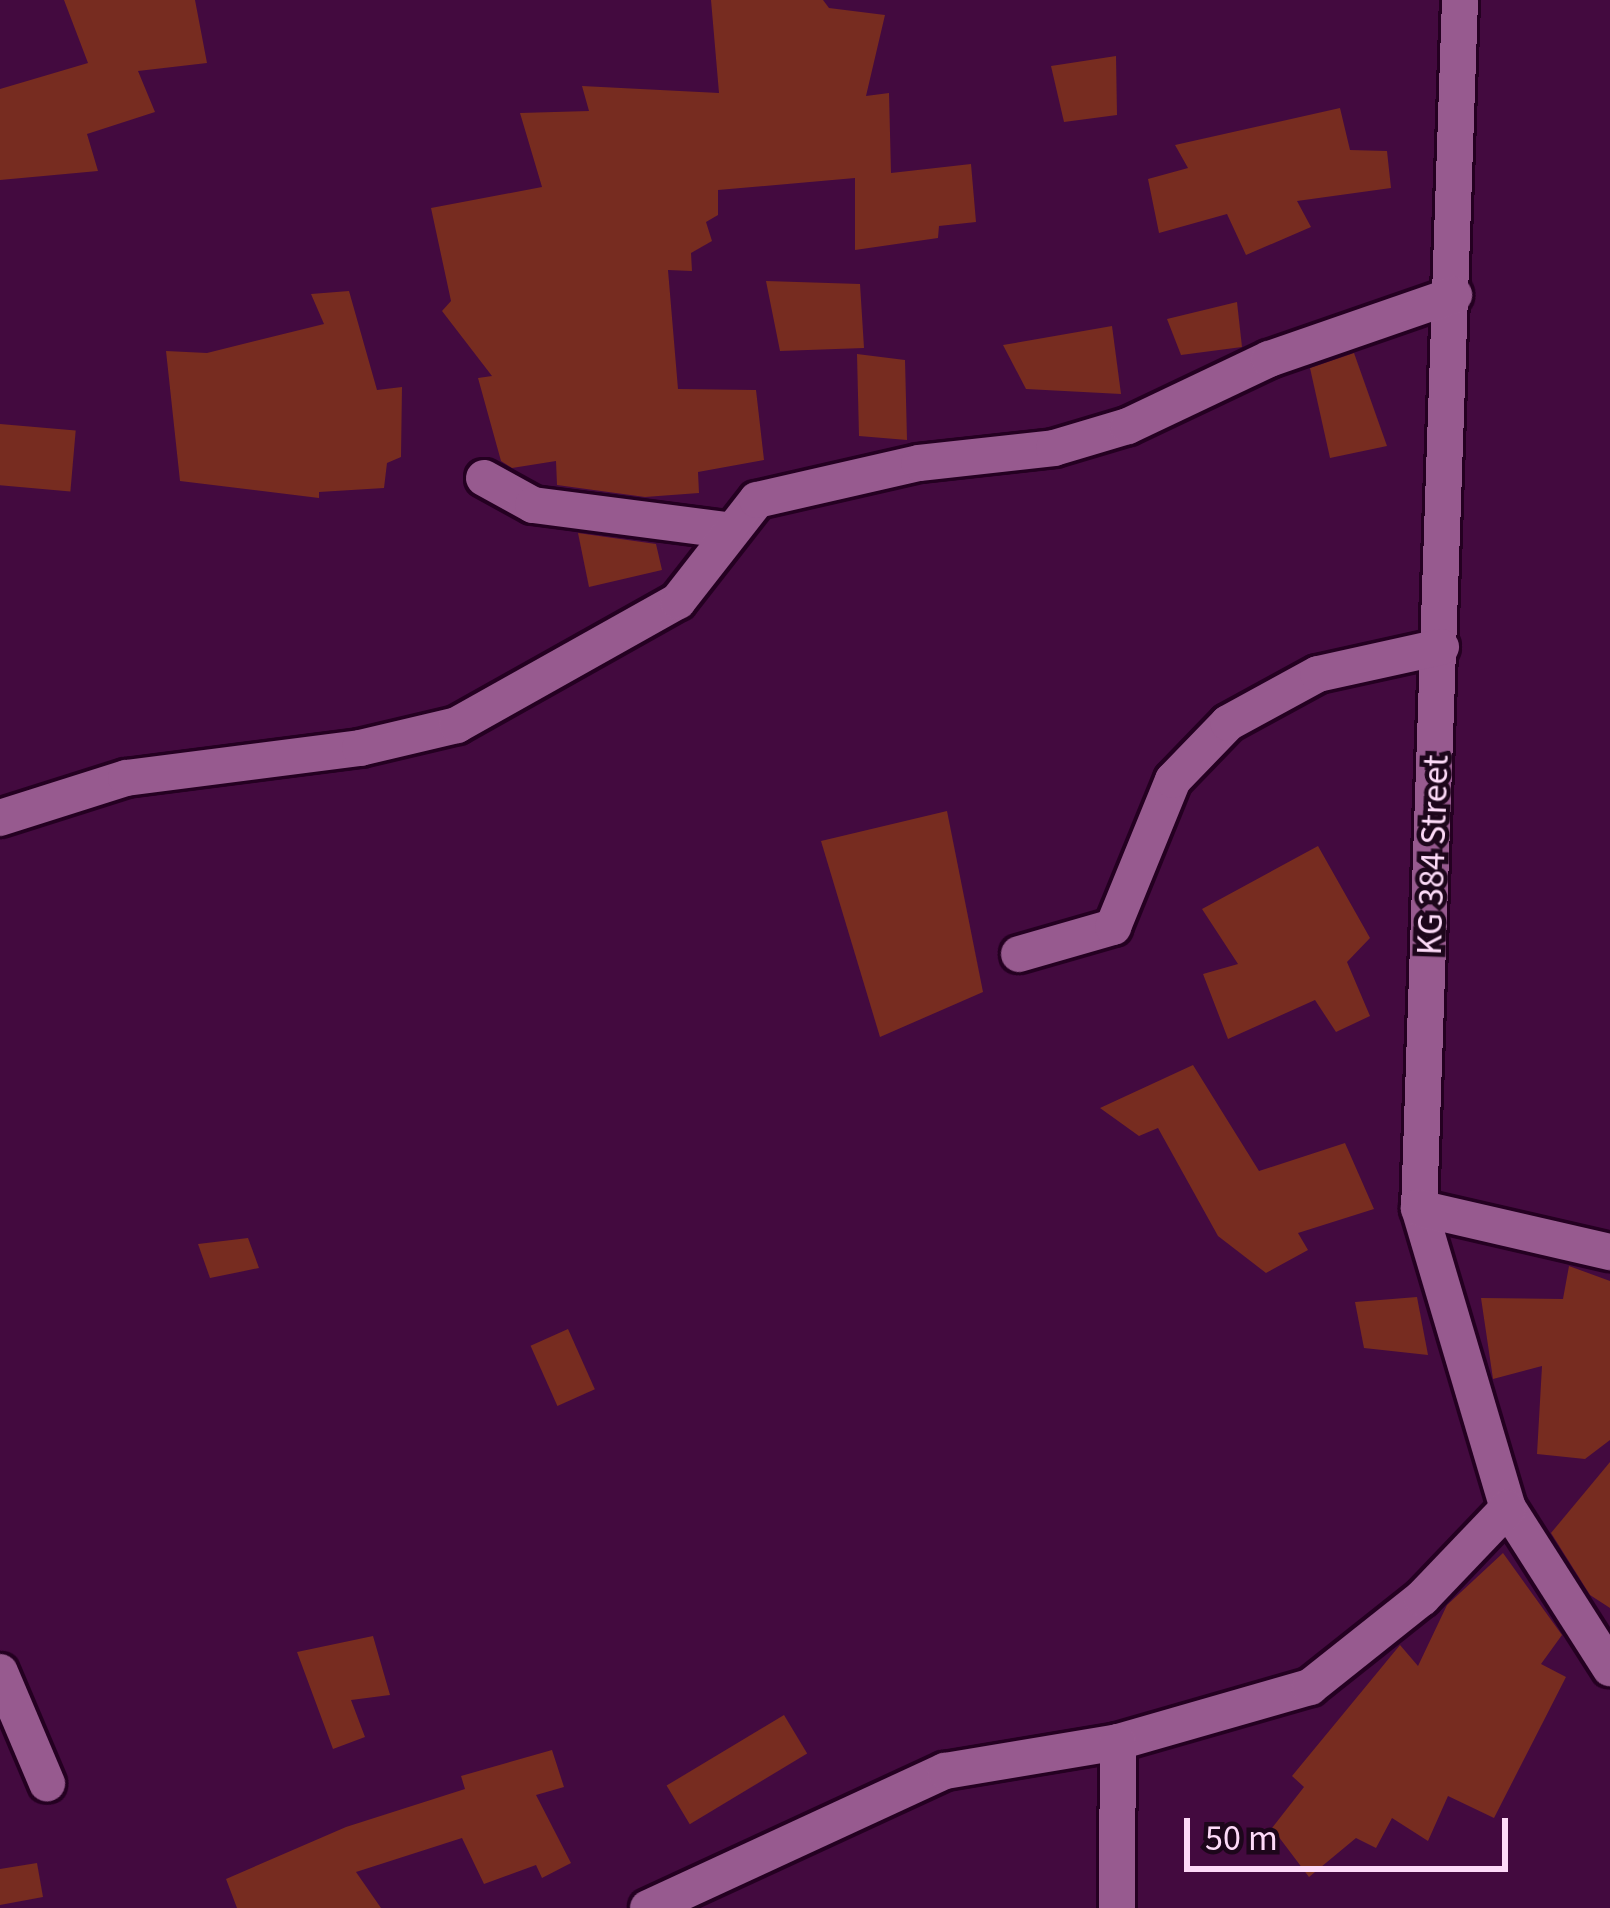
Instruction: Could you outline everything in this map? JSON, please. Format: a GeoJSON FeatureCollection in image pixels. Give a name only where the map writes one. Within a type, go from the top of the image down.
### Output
{"type":"FeatureCollection","features":[{"type":"Feature","properties":{"kind":"street","name":"KG 384 Street"},"geometry":{"type":"LineString","coordinates":[[1460,0],[1454,295],[1419,1208],[1508,1508],[1610,1668]]}},
{"type":"Feature","properties":{"kind":"street"},"geometry":{"type":"LineString","coordinates":[[0,818],[126,778],[360,748],[458,725],[678,601],[726,530],[757,500],[814,482],[1054,448],[1128,427],[1269,359],[1454,295]]}},
{"type":"Feature","properties":{"kind":"street"},"geometry":{"type":"LineString","coordinates":[[484,478],[533,505],[726,530]]}},
{"type":"Feature","properties":{"kind":"street"},"geometry":{"type":"LineString","coordinates":[[1019,954],[1113,927],[1173,780],[1228,724],[1318,674],[1441,647]]}},
{"type":"Feature","properties":{"kind":"street"},"geometry":{"type":"LineString","coordinates":[[1419,1208],[1610,1252]]}},
{"type":"Feature","properties":{"kind":"street"},"geometry":{"type":"LineString","coordinates":[[648,1908],[946,1771],[1118,1742],[1310,1687],[1422,1598],[1508,1508]]}},
{"type":"Feature","properties":{"kind":"street"},"geometry":{"type":"LineString","coordinates":[[0,1672],[47,1784]]}},
{"type":"Feature","properties":{"kind":"street"},"geometry":{"type":"LineString","coordinates":[[1117,1908],[1118,1742]]}},
{"type":"Feature","properties":{"kind":"building"},"geometry":{"type":"Polygon","coordinates":[[[64,0],[195,0],[207,63],[138,71],[155,112],[87,134],[98,171],[0,180],[0,89],[88,63],[64,0]]]}},
{"type":"Feature","properties":{"kind":"building"},"geometry":{"type":"Polygon","coordinates":[[[711,0],[823,0],[829,8],[885,15],[866,96],[889,93],[891,173],[971,164],[976,222],[939,226],[938,238],[855,250],[855,178],[718,190],[718,215],[706,222],[712,241],[691,253],[692,271],[668,270],[678,389],[756,390],[764,460],[698,472],[699,493],[645,497],[557,485],[556,461],[512,468],[501,461],[478,378],[492,376],[442,311],[451,301],[431,208],[542,187],[520,113],[589,111],[582,86],[719,93],[711,0]]]}},
{"type":"Feature","properties":{"kind":"building"},"geometry":{"type":"Polygon","coordinates":[[[1116,56],[1117,115],[1064,122],[1051,66],[1116,56]]]}},
{"type":"Feature","properties":{"kind":"building"},"geometry":{"type":"Polygon","coordinates":[[[1340,108],[1350,150],[1387,151],[1391,188],[1297,201],[1311,227],[1246,255],[1227,214],[1159,233],[1148,179],[1188,168],[1175,145],[1340,108]]]}},
{"type":"Feature","properties":{"kind":"building"},"geometry":{"type":"Polygon","coordinates":[[[766,281],[860,284],[864,348],[780,351],[766,281]]]}},
{"type":"Feature","properties":{"kind":"building"},"geometry":{"type":"Polygon","coordinates":[[[349,291],[377,390],[402,387],[401,457],[387,463],[384,488],[319,492],[319,498],[180,481],[166,351],[207,353],[324,324],[311,294],[349,291]]]}},
{"type":"Feature","properties":{"kind":"building"},"geometry":{"type":"Polygon","coordinates":[[[1237,302],[1242,347],[1181,355],[1167,319],[1237,302]]]}},
{"type":"Feature","properties":{"kind":"building"},"geometry":{"type":"Polygon","coordinates":[[[1112,326],[1121,394],[1026,389],[1003,345],[1112,326]]]}},
{"type":"Feature","properties":{"kind":"building"},"geometry":{"type":"Polygon","coordinates":[[[1354,353],[1387,446],[1330,458],[1310,368],[1354,353]]]}},
{"type":"Feature","properties":{"kind":"building"},"geometry":{"type":"Polygon","coordinates":[[[857,354],[905,360],[907,440],[859,436],[857,354]]]}},
{"type":"Feature","properties":{"kind":"building"},"geometry":{"type":"Polygon","coordinates":[[[0,424],[76,431],[70,491],[0,485],[0,424]]]}},
{"type":"Feature","properties":{"kind":"building"},"geometry":{"type":"Polygon","coordinates":[[[578,533],[656,544],[662,570],[589,587],[578,533]]]}},
{"type":"Feature","properties":{"kind":"building"},"geometry":{"type":"Polygon","coordinates":[[[947,811],[983,992],[880,1037],[821,841],[947,811]]]}},
{"type":"Feature","properties":{"kind":"building"},"geometry":{"type":"Polygon","coordinates":[[[1318,846],[1370,938],[1347,962],[1370,1016],[1336,1032],[1315,1000],[1228,1039],[1203,974],[1238,964],[1202,909],[1318,846]]]}},
{"type":"Feature","properties":{"kind":"building"},"geometry":{"type":"Polygon","coordinates":[[[1193,1065],[1259,1171],[1345,1143],[1374,1209],[1298,1233],[1308,1250],[1266,1273],[1218,1236],[1158,1128],[1139,1136],[1100,1108],[1193,1065]]]}},
{"type":"Feature","properties":{"kind":"building"},"geometry":{"type":"Polygon","coordinates":[[[248,1238],[259,1268],[210,1278],[198,1244],[248,1238]]]}},
{"type":"Feature","properties":{"kind":"building"},"geometry":{"type":"Polygon","coordinates":[[[1569,1266],[1610,1281],[1610,1440],[1585,1459],[1537,1454],[1542,1366],[1493,1379],[1481,1298],[1563,1299],[1569,1266]]]}},
{"type":"Feature","properties":{"kind":"building"},"geometry":{"type":"Polygon","coordinates":[[[1417,1297],[1428,1355],[1364,1348],[1355,1302],[1417,1297]]]}},
{"type":"Feature","properties":{"kind":"building"},"geometry":{"type":"Polygon","coordinates":[[[568,1329],[595,1389],[557,1406],[531,1346],[568,1329]]]}},
{"type":"Feature","properties":{"kind":"building"},"geometry":{"type":"Polygon","coordinates":[[[1610,1462],[1610,1608],[1590,1595],[1551,1533],[1610,1462]]]}},
{"type":"Feature","properties":{"kind":"building"},"geometry":{"type":"Polygon","coordinates":[[[1503,1553],[1562,1635],[1541,1664],[1566,1677],[1494,1818],[1448,1796],[1428,1841],[1392,1818],[1376,1848],[1356,1838],[1309,1877],[1272,1828],[1304,1787],[1292,1776],[1400,1645],[1418,1666],[1447,1605],[1503,1553]]]}},
{"type":"Feature","properties":{"kind":"building"},"geometry":{"type":"Polygon","coordinates":[[[373,1636],[390,1695],[351,1700],[365,1737],[333,1749],[297,1652],[373,1636]]]}},
{"type":"Feature","properties":{"kind":"building"},"geometry":{"type":"Polygon","coordinates":[[[784,1715],[807,1754],[690,1824],[667,1786],[784,1715]]]}},
{"type":"Feature","properties":{"kind":"building"},"geometry":{"type":"Polygon","coordinates":[[[552,1750],[564,1787],[536,1795],[571,1863],[542,1878],[536,1865],[484,1884],[462,1838],[356,1872],[381,1908],[237,1908],[226,1879],[346,1827],[465,1789],[461,1776],[552,1750]]]}},
{"type":"Feature","properties":{"kind":"building"},"geometry":{"type":"Polygon","coordinates":[[[37,1863],[43,1897],[0,1905],[0,1869],[37,1863]]]}}]}
